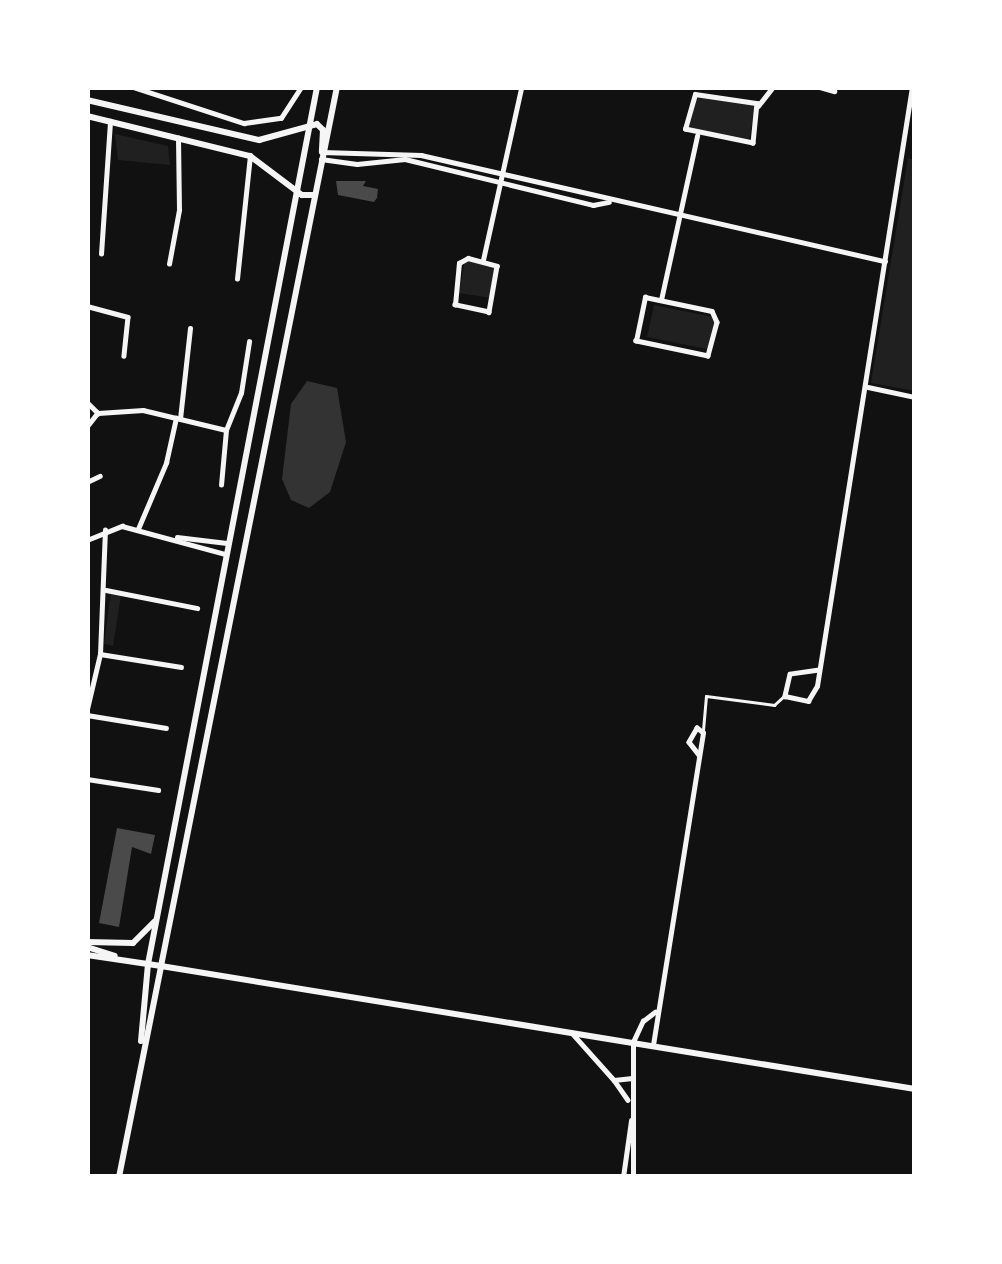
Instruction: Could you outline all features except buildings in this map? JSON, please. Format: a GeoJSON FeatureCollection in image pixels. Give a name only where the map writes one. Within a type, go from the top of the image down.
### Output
{"type":"FeatureCollection","features":[{"type":"Feature","properties":{"kind":"main road"},"geometry":{"type":"LineString","coordinates":[[142,1051],[140,1019],[148,964],[317,87]]}},
{"type":"Feature","properties":{"kind":"main road"},"geometry":{"type":"LineString","coordinates":[[119,1177],[337,87]]}},
{"type":"Feature","properties":{"kind":"main road"},"geometry":{"type":"LineString","coordinates":[[87,100],[245,139],[270,138],[308,124],[323,130],[322,156]]}},
{"type":"Feature","properties":{"kind":"main road"},"geometry":{"type":"LineString","coordinates":[[87,116],[250,156],[295,190],[314,195]]}},
{"type":"Feature","properties":{"kind":"main road"},"geometry":{"type":"LineString","coordinates":[[250,432],[257,440],[267,436]]}},
{"type":"Feature","properties":{"kind":"main road"},"geometry":{"type":"LineString","coordinates":[[189,749],[195,755],[203,752]]}},
{"type":"Feature","properties":{"kind":"main road"},"geometry":{"type":"LineString","coordinates":[[181,793],[194,797]]}},
{"type":"Feature","properties":{"kind":"main road"},"geometry":{"type":"LineString","coordinates":[[87,948],[139,941],[158,914]]}},
{"type":"Feature","properties":{"kind":"main road"},"geometry":{"type":"LineString","coordinates":[[87,948],[124,960],[915,1089]]}},
{"type":"Feature","properties":{"kind":"street"},"geometry":{"type":"LineString","coordinates":[[134,87],[244,123],[281,118],[301,87]]}},
{"type":"Feature","properties":{"kind":"street"},"geometry":{"type":"LineString","coordinates":[[483,260],[518,88],[536,87]]}},
{"type":"Feature","properties":{"kind":"street"},"geometry":{"type":"LineString","coordinates":[[758,106],[695,94],[684,125],[749,145],[755,139],[758,106],[773,87]]}},
{"type":"Feature","properties":{"kind":"street"},"geometry":{"type":"LineString","coordinates":[[820,87],[834,91]]}},
{"type":"Feature","properties":{"kind":"street"},"geometry":{"type":"LineString","coordinates":[[819,670],[787,676],[784,696],[808,701],[819,670],[913,87]]}},
{"type":"Feature","properties":{"kind":"street"},"geometry":{"type":"LineString","coordinates":[[101,254],[110,122]]}},
{"type":"Feature","properties":{"kind":"street"},"geometry":{"type":"LineString","coordinates":[[661,300],[698,133]]}},
{"type":"Feature","properties":{"kind":"street"},"geometry":{"type":"LineString","coordinates":[[169,264],[179,210],[178,138]]}},
{"type":"Feature","properties":{"kind":"street"},"geometry":{"type":"LineString","coordinates":[[903,151],[915,153]]}},
{"type":"Feature","properties":{"kind":"street"},"geometry":{"type":"LineString","coordinates":[[322,156],[410,153],[885,261]]}},
{"type":"Feature","properties":{"kind":"street"},"geometry":{"type":"LineString","coordinates":[[237,279],[250,156]]}},
{"type":"Feature","properties":{"kind":"street"},"geometry":{"type":"LineString","coordinates":[[322,156],[357,164],[405,159],[592,205],[611,202]]}},
{"type":"Feature","properties":{"kind":"street"},"geometry":{"type":"LineString","coordinates":[[483,260],[497,266],[492,306],[482,313],[462,310],[454,297],[459,263],[483,260]]}},
{"type":"Feature","properties":{"kind":"street"},"geometry":{"type":"LineString","coordinates":[[643,299],[661,300],[716,316],[708,356],[636,341],[643,299]]}},
{"type":"Feature","properties":{"kind":"street"},"geometry":{"type":"LineString","coordinates":[[87,306],[128,317],[124,356]]}},
{"type":"Feature","properties":{"kind":"street"},"geometry":{"type":"LineString","coordinates":[[139,530],[178,418],[190,329]]}},
{"type":"Feature","properties":{"kind":"street"},"geometry":{"type":"LineString","coordinates":[[221,485],[226,430],[241,393],[249,342]]}},
{"type":"Feature","properties":{"kind":"street"},"geometry":{"type":"LineString","coordinates":[[866,387],[915,398]]}},
{"type":"Feature","properties":{"kind":"street"},"geometry":{"type":"LineString","coordinates":[[87,402],[98,413]]}},
{"type":"Feature","properties":{"kind":"street"},"geometry":{"type":"LineString","coordinates":[[87,427],[98,413],[143,410],[226,430]]}},
{"type":"Feature","properties":{"kind":"street"},"geometry":{"type":"LineString","coordinates":[[87,482],[100,476]]}},
{"type":"Feature","properties":{"kind":"street"},"geometry":{"type":"LineString","coordinates":[[105,530],[100,655],[87,712],[166,728]]}},
{"type":"Feature","properties":{"kind":"street"},"geometry":{"type":"LineString","coordinates":[[87,540],[105,530],[139,530],[227,543]]}},
{"type":"Feature","properties":{"kind":"street"},"geometry":{"type":"LineString","coordinates":[[172,537],[225,554]]}},
{"type":"Feature","properties":{"kind":"street"},"geometry":{"type":"LineString","coordinates":[[106,590],[197,608]]}},
{"type":"Feature","properties":{"kind":"street"},"geometry":{"type":"LineString","coordinates":[[100,655],[181,667]]}},
{"type":"Feature","properties":{"kind":"street"},"geometry":{"type":"LineString","coordinates":[[653,1045],[703,734],[693,729],[689,742],[699,755]]}},
{"type":"Feature","properties":{"kind":"street"},"geometry":{"type":"LineString","coordinates":[[87,779],[158,790]]}},
{"type":"Feature","properties":{"kind":"street"},"geometry":{"type":"LineString","coordinates":[[633,1177],[633,1042],[643,1021],[658,1011]]}},
{"type":"Feature","properties":{"kind":"street"},"geometry":{"type":"LineString","coordinates":[[572,1033],[630,1105]]}},
{"type":"Feature","properties":{"kind":"street"},"geometry":{"type":"LineString","coordinates":[[614,1080],[632,1078]]}},
{"type":"Feature","properties":{"kind":"street"},"geometry":{"type":"LineString","coordinates":[[623,1177],[631,1121]]}},
{"type":"Feature","properties":{"kind":"lane"},"geometry":{"type":"LineString","coordinates":[[703,734],[706,696],[777,705],[784,696]]}},
{"type":"Feature","properties":{"kind":"shaded area"},"geometry":{"type":"Polygon","coordinates":[[[694,92],[756,103],[749,139],[688,128],[694,92]]]}},
{"type":"Feature","properties":{"kind":"shaded area"},"geometry":{"type":"Polygon","coordinates":[[[115,134],[168,146],[170,165],[118,160],[115,134]]]}},
{"type":"Feature","properties":{"kind":"shaded area"},"geometry":{"type":"Polygon","coordinates":[[[908,158],[915,160],[915,391],[871,383],[908,158]]]}},
{"type":"Feature","properties":{"kind":"shaded area"},"geometry":{"type":"Polygon","coordinates":[[[465,260],[497,265],[491,298],[459,293],[465,260]]]}},
{"type":"Feature","properties":{"kind":"shaded area"},"geometry":{"type":"Polygon","coordinates":[[[654,305],[718,318],[712,350],[647,337],[654,305]]]}},
{"type":"Feature","properties":{"kind":"shaded area"},"geometry":{"type":"Polygon","coordinates":[[[307,381],[337,388],[346,442],[330,492],[309,508],[291,500],[282,479],[291,404],[307,381]]]}},
{"type":"Feature","properties":{"kind":"shaded area"},"geometry":{"type":"Polygon","coordinates":[[[111,592],[121,595],[113,646],[104,644],[111,592]]]}}]}
